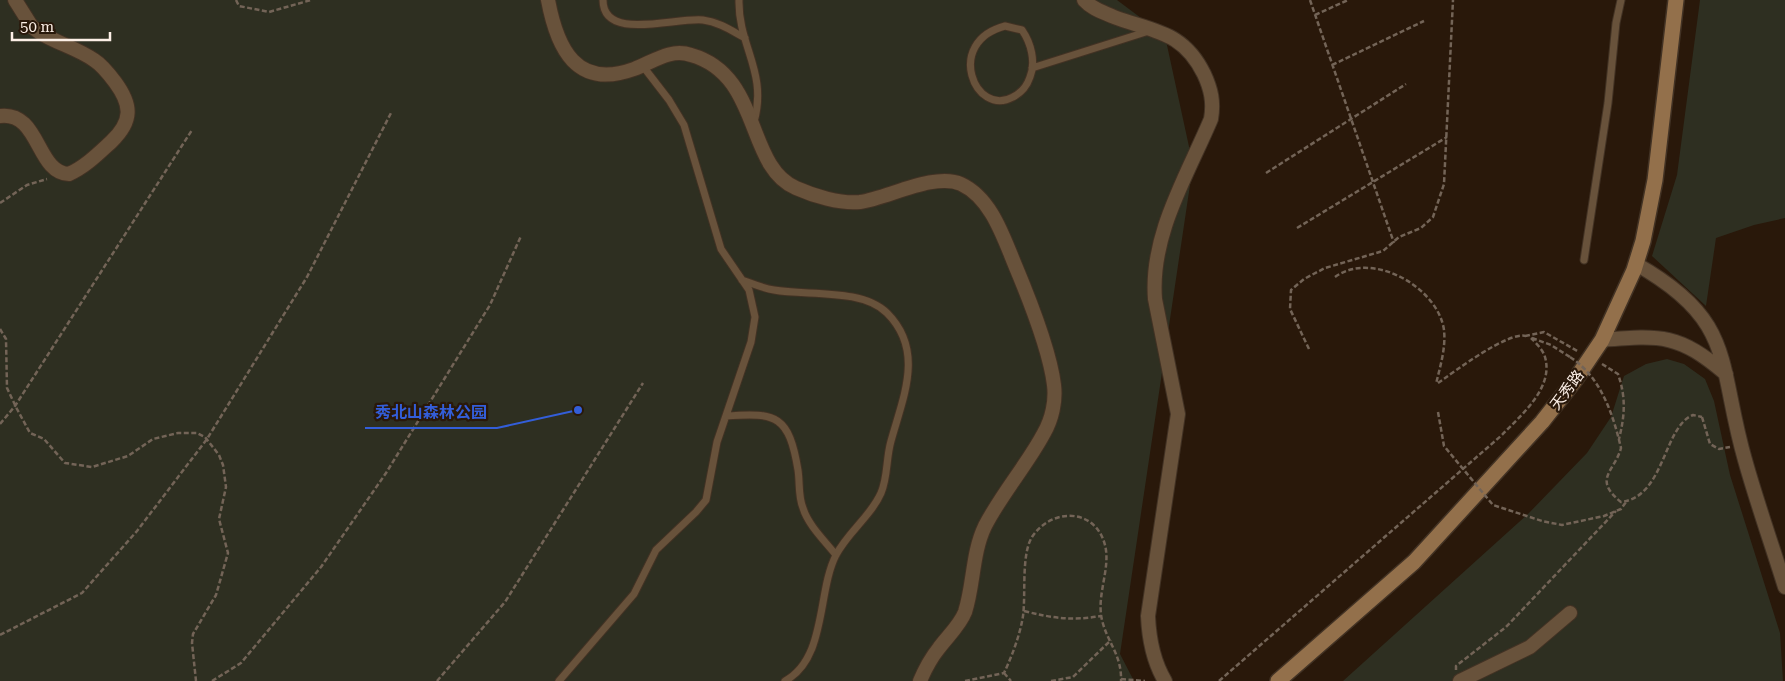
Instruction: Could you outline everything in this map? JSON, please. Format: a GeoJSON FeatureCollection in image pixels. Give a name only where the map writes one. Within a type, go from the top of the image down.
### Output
{"type":"FeatureCollection","features":[{"type":"Feature","properties":{"kind":"main road","name":"天秀路"},"geometry":{"type":"LineString","coordinates":[[1278,681],[1414,562],[1536,430],[1602,340],[1636,264],[1655,180],[1676,0]]}},
{"type":"Feature","properties":{"kind":"street"},"geometry":{"type":"LineString","coordinates":[[0,116],[10,117],[23,123],[51,166],[60,173],[68,174],[79,169],[115,138],[125,122],[128,102],[117,84],[100,65],[32,27],[15,0]]}},
{"type":"Feature","properties":{"kind":"street"},"geometry":{"type":"LineString","coordinates":[[548,0],[556,35],[564,51],[576,64],[593,72],[605,74],[626,72],[678,52],[698,57],[730,79],[778,176],[788,184],[829,199],[856,202],[951,180],[972,189],[989,209],[1016,269],[1048,358],[1054,385],[1051,418],[1028,461],[985,527],[963,615],[935,654],[920,681]]}},
{"type":"Feature","properties":{"kind":"street"},"geometry":{"type":"LineString","coordinates":[[1084,0],[1096,10],[1173,37],[1192,52],[1207,82],[1213,106],[1208,126],[1164,228],[1154,280],[1155,299],[1178,414],[1148,616],[1149,635],[1153,653],[1165,681]]}},
{"type":"Feature","properties":{"kind":"street"},"geometry":{"type":"LineString","coordinates":[[1636,264],[1662,279],[1704,317],[1719,346],[1741,444],[1785,587]]}},
{"type":"Feature","properties":{"kind":"street"},"geometry":{"type":"LineString","coordinates":[[1602,340],[1645,337],[1677,342],[1693,348],[1726,374]]}},
{"type":"Feature","properties":{"kind":"street"},"geometry":{"type":"LineString","coordinates":[[1457,677],[1530,647],[1570,613]]}},
{"type":"Feature","properties":{"kind":"lane"},"geometry":{"type":"LineString","coordinates":[[603,0],[607,16],[621,25],[703,20],[718,24],[745,38]]}},
{"type":"Feature","properties":{"kind":"lane"},"geometry":{"type":"LineString","coordinates":[[739,0],[738,14],[754,64],[759,89],[758,105],[753,125]]}},
{"type":"Feature","properties":{"kind":"lane"},"geometry":{"type":"LineString","coordinates":[[1584,260],[1608,103],[1616,23],[1621,0]]}},
{"type":"Feature","properties":{"kind":"lane"},"geometry":{"type":"LineString","coordinates":[[1005,26],[1016,27],[1022,30],[1027,38],[1032,54],[1032,68],[1026,86],[1019,94],[998,101],[989,100],[972,77],[971,54],[976,42],[992,29],[1005,26]]}},
{"type":"Feature","properties":{"kind":"lane"},"geometry":{"type":"LineString","coordinates":[[1032,68],[1152,30]]}},
{"type":"Feature","properties":{"kind":"lane"},"geometry":{"type":"LineString","coordinates":[[559,681],[634,594],[656,550],[706,500],[717,442],[751,342],[755,317],[749,290],[727,259],[719,242],[684,125],[669,100],[642,66]]}},
{"type":"Feature","properties":{"kind":"lane"},"geometry":{"type":"LineString","coordinates":[[741,279],[760,288],[776,291],[852,297],[868,301],[887,313],[905,339],[910,370],[906,395],[891,442],[880,494],[836,555],[819,624],[808,655],[800,670],[785,681]]}},
{"type":"Feature","properties":{"kind":"lane"},"geometry":{"type":"LineString","coordinates":[[726,416],[758,413],[774,417],[779,421],[793,450],[803,511],[836,555]]}},
{"type":"Feature","properties":{"kind":"path"},"geometry":{"type":"LineString","coordinates":[[236,0],[239,6],[269,12],[310,0]]}},
{"type":"Feature","properties":{"kind":"path"},"geometry":{"type":"LineString","coordinates":[[1310,0],[1394,243]]}},
{"type":"Feature","properties":{"kind":"path"},"geometry":{"type":"LineString","coordinates":[[1315,15],[1348,0]]}},
{"type":"Feature","properties":{"kind":"path"},"geometry":{"type":"LineString","coordinates":[[1309,349],[1290,309],[1291,290],[1304,279],[1324,268],[1383,251],[1399,238],[1421,228],[1433,217],[1444,184],[1453,0]]}},
{"type":"Feature","properties":{"kind":"path"},"geometry":{"type":"LineString","coordinates":[[1332,65],[1424,21]]}},
{"type":"Feature","properties":{"kind":"path"},"geometry":{"type":"LineString","coordinates":[[1266,173],[1406,84]]}},
{"type":"Feature","properties":{"kind":"path"},"geometry":{"type":"LineString","coordinates":[[0,635],[82,593],[137,531],[207,439],[307,278],[392,111]]}},
{"type":"Feature","properties":{"kind":"path"},"geometry":{"type":"LineString","coordinates":[[0,424],[15,406],[192,130]]}},
{"type":"Feature","properties":{"kind":"path"},"geometry":{"type":"LineString","coordinates":[[1297,228],[1447,137]]}},
{"type":"Feature","properties":{"kind":"path"},"geometry":{"type":"LineString","coordinates":[[0,203],[27,185],[47,180],[60,173]]}},
{"type":"Feature","properties":{"kind":"path"},"geometry":{"type":"LineString","coordinates":[[212,681],[241,662],[332,551],[386,473],[490,305],[521,236]]}},
{"type":"Feature","properties":{"kind":"path"},"geometry":{"type":"LineString","coordinates":[[1335,277],[1350,268],[1387,271],[1422,290],[1444,330],[1442,363],[1436,384],[1504,341],[1537,332],[1544,332],[1590,358],[1618,374],[1625,396],[1619,439]]}},
{"type":"Feature","properties":{"kind":"path"},"geometry":{"type":"LineString","coordinates":[[0,329],[6,339],[7,388],[15,406],[30,433],[44,439],[65,463],[92,467],[128,456],[153,439],[197,433],[207,439],[219,455],[223,465],[226,487],[219,519],[228,553],[216,595],[194,634],[192,643],[196,681]]}},
{"type":"Feature","properties":{"kind":"path"},"geometry":{"type":"LineString","coordinates":[[1525,336],[1552,345],[1570,357],[1587,373],[1603,394],[1621,448],[1608,472],[1607,481],[1614,497],[1621,502],[1627,502]]}},
{"type":"Feature","properties":{"kind":"path"},"geometry":{"type":"LineString","coordinates":[[1219,681],[1502,436],[1532,403],[1544,382],[1545,358],[1532,338]]}},
{"type":"Feature","properties":{"kind":"path"},"geometry":{"type":"LineString","coordinates":[[438,681],[505,602],[643,383]]}},
{"type":"Feature","properties":{"kind":"path"},"geometry":{"type":"LineString","coordinates":[[1438,412],[1444,446],[1492,505],[1553,524],[1604,516],[1616,511]]}},
{"type":"Feature","properties":{"kind":"path"},"geometry":{"type":"LineString","coordinates":[[1457,677],[1456,666],[1506,627],[1597,529],[1646,487],[1656,475],[1680,423],[1694,414],[1702,417],[1710,444],[1713,447],[1728,448],[1741,444]]}},
{"type":"Feature","properties":{"kind":"path"},"geometry":{"type":"LineString","coordinates":[[1004,673],[1012,657],[1024,611],[1027,547],[1033,536],[1041,528],[1055,518],[1070,515],[1088,519],[1097,528],[1105,545],[1105,565],[1100,598],[1101,615],[1116,651],[1121,680],[1145,681]]}},
{"type":"Feature","properties":{"kind":"path"},"geometry":{"type":"LineString","coordinates":[[1024,611],[1053,618],[1077,620],[1101,615]]}},
{"type":"Feature","properties":{"kind":"path"},"geometry":{"type":"LineString","coordinates":[[1051,681],[1072,676],[1111,640]]}},
{"type":"Feature","properties":{"kind":"path"},"geometry":{"type":"LineString","coordinates":[[965,681],[1004,673]]}},
{"type":"Feature","properties":{"kind":"path"},"geometry":{"type":"LineString","coordinates":[[1004,673],[1012,681]]}},
{"type":"Feature","properties":{"kind":"green space"},"geometry":{"type":"Polygon","coordinates":[[[0,0],[1117,0],[1165,36],[1193,165],[1120,654],[1134,681],[0,681],[0,0]]]}},
{"type":"Feature","properties":{"kind":"green space"},"geometry":{"type":"Polygon","coordinates":[[[1700,0],[1785,0],[1785,218],[1754,225],[1716,238],[1706,306],[1652,256],[1677,175],[1700,0]]]}},
{"type":"Feature","properties":{"kind":"green space"},"geometry":{"type":"Polygon","coordinates":[[[1667,359],[1684,364],[1705,379],[1714,401],[1730,475],[1780,633],[1783,681],[1343,681],[1528,514],[1587,453],[1611,417],[1624,376],[1646,364],[1667,359]]]}},
{"type":"Feature","properties":{"kind":"place","name":"秀北山森林公园"},"geometry":{"type":"Point","coordinates":[578,410]}}]}
